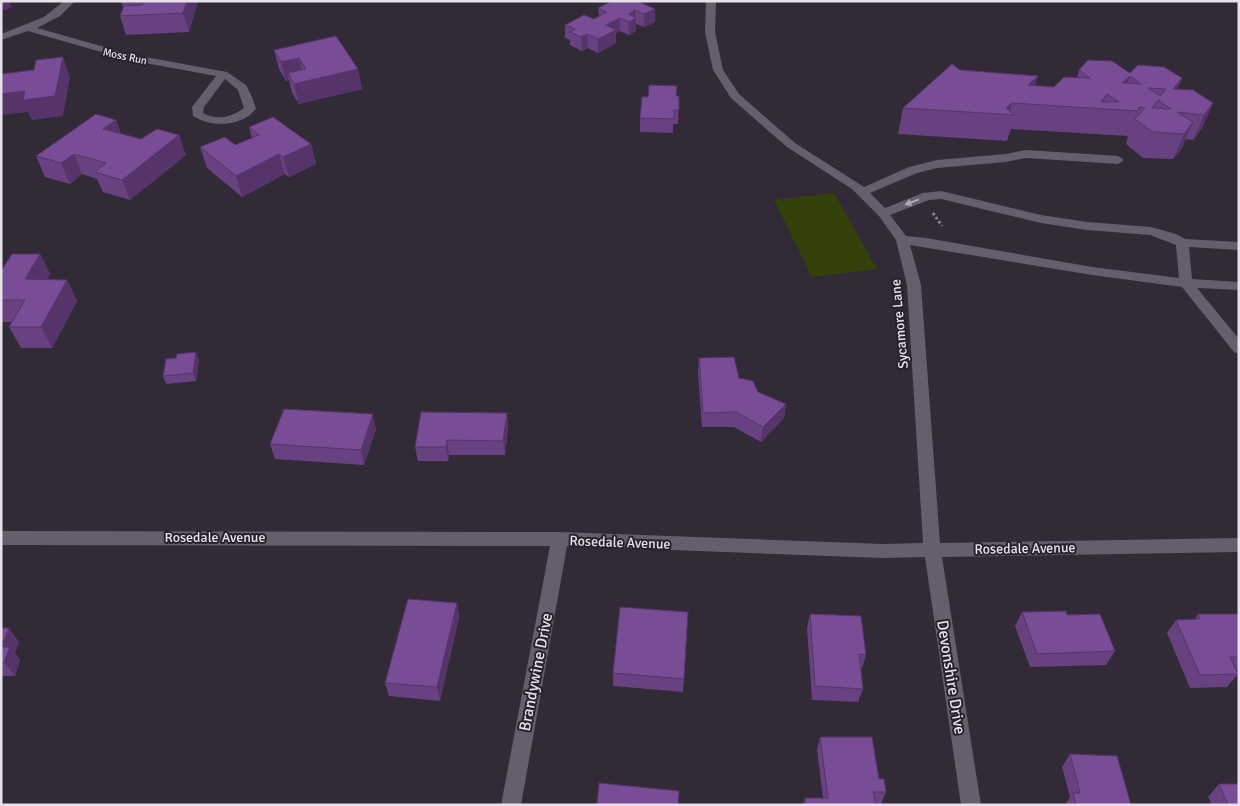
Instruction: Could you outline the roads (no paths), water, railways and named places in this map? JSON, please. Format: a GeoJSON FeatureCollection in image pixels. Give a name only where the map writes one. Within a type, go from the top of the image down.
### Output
{"type":"FeatureCollection","features":[{"type":"Feature","properties":{"kind":"street"},"geometry":{"type":"LineString","coordinates":[[1,37],[28,28],[58,12],[70,1]]}},
{"type":"Feature","properties":{"kind":"street","name":"Sycamore Lane"},"geometry":{"type":"LineString","coordinates":[[711,1],[710,32],[718,70],[735,96],[790,145],[863,192],[883,213],[902,240],[914,285],[932,550]]}},
{"type":"Feature","properties":{"kind":"street","name":"Moss Run"},"geometry":{"type":"LineString","coordinates":[[28,28],[99,50],[146,61],[200,67],[223,74],[237,81],[248,95],[250,109],[242,116],[232,120],[212,121],[203,119],[197,114],[198,107],[223,74]]}},
{"type":"Feature","properties":{"kind":"street"},"geometry":{"type":"LineString","coordinates":[[863,192],[913,170],[937,164],[1006,158],[1026,154],[1118,160]]}},
{"type":"Feature","properties":{"kind":"street"},"geometry":{"type":"LineString","coordinates":[[883,213],[927,196],[942,195],[1041,219],[1087,226],[1151,231],[1171,236],[1182,243],[1239,246]]}},
{"type":"Feature","properties":{"kind":"street"},"geometry":{"type":"LineString","coordinates":[[902,240],[926,242],[1092,271],[1186,283],[1239,286]]}},
{"type":"Feature","properties":{"kind":"street"},"geometry":{"type":"LineString","coordinates":[[1182,243],[1186,283],[1239,349]]}},
{"type":"Feature","properties":{"kind":"street","name":"Rosedale Avenue"},"geometry":{"type":"LineString","coordinates":[[1,538],[230,537],[560,540],[884,551],[1239,545]]}},
{"type":"Feature","properties":{"kind":"street","name":"Brandywine Drive"},"geometry":{"type":"LineString","coordinates":[[511,805],[560,540]]}},
{"type":"Feature","properties":{"kind":"street","name":"Devonshire Drive"},"geometry":{"type":"LineString","coordinates":[[932,550],[971,805]]}}]}
